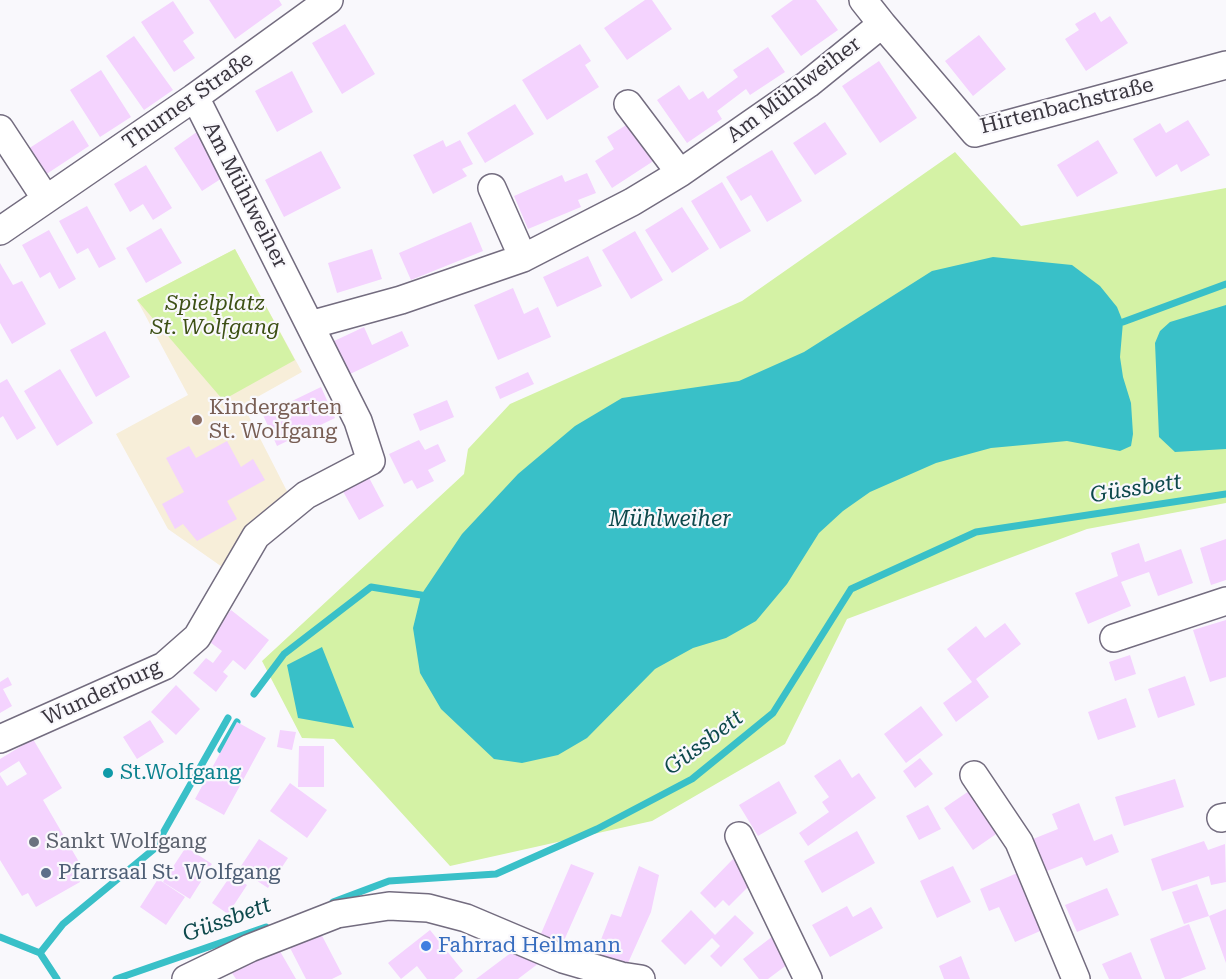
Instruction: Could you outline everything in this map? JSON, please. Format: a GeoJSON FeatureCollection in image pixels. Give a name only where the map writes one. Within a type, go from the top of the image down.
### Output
{"type":"FeatureCollection","features":[{"type":"Feature","properties":{"kind":"street","name":"Thurner Straße"},"geometry":{"type":"LineString","coordinates":[[0,231],[195,98],[329,0]]}},
{"type":"Feature","properties":{"kind":"street","name":"Am Mühlweiher"},"geometry":{"type":"LineString","coordinates":[[310,325],[401,300],[523,258],[599,220],[680,172],[808,84],[882,24],[863,0]]}},
{"type":"Feature","properties":{"kind":"street","name":"Hirtenbachstraße"},"geometry":{"type":"LineString","coordinates":[[882,24],[975,133],[1226,65]]}},
{"type":"Feature","properties":{"kind":"street","name":"Am Mühlweiher"},"geometry":{"type":"LineString","coordinates":[[195,98],[358,421],[371,461],[306,495]]}},
{"type":"Feature","properties":{"kind":"street"},"geometry":{"type":"LineString","coordinates":[[628,104],[680,172]]}},
{"type":"Feature","properties":{"kind":"street"},"geometry":{"type":"LineString","coordinates":[[0,129],[46,199]]}},
{"type":"Feature","properties":{"kind":"street"},"geometry":{"type":"LineString","coordinates":[[492,188],[523,258]]}},
{"type":"Feature","properties":{"kind":"street","name":"Wunderburg"},"geometry":{"type":"LineString","coordinates":[[0,739],[164,666],[196,637],[256,536],[306,495]]}},
{"type":"Feature","properties":{"kind":"street"},"geometry":{"type":"LineString","coordinates":[[1114,638],[1226,601]]}},
{"type":"Feature","properties":{"kind":"street"},"geometry":{"type":"LineString","coordinates":[[974,775],[1019,842],[1076,979]]}},
{"type":"Feature","properties":{"kind":"street"},"geometry":{"type":"LineString","coordinates":[[739,836],[808,979]]}},
{"type":"Feature","properties":{"kind":"street"},"geometry":{"type":"LineString","coordinates":[[186,979],[250,948],[337,914],[389,906],[429,908],[466,918],[563,959],[621,976],[640,979]]}},
{"type":"Feature","properties":{"kind":"shaded area","name":"Kindergarten St. Wolfgang"},"geometry":{"type":"Polygon","coordinates":[[[235,249],[302,372],[243,405],[290,497],[225,569],[168,529],[116,434],[188,395],[137,300],[235,249]]]}},
{"type":"Feature","properties":{"kind":"green space"},"geometry":{"type":"Polygon","coordinates":[[[955,152],[1021,226],[1226,188],[1226,503],[1087,529],[847,619],[785,744],[652,821],[450,866],[334,739],[302,738],[262,661],[464,474],[468,449],[510,404],[742,301],[955,152]]]}},
{"type":"Feature","properties":{"kind":"green space","name":"Spielplatz St. Wolfgang"},"geometry":{"type":"Polygon","coordinates":[[[235,249],[295,360],[223,400],[137,300],[235,249]]]}},
{"type":"Feature","properties":{"kind":"water","name":"Mühlweiher"},"geometry":{"type":"Polygon","coordinates":[[[993,257],[1072,265],[1100,286],[1117,307],[1123,322],[1120,357],[1131,403],[1133,434],[1131,446],[1120,451],[1067,441],[991,448],[936,463],[870,492],[843,511],[819,533],[787,584],[756,621],[726,638],[693,648],[655,669],[587,738],[558,755],[522,763],[494,759],[441,709],[420,673],[413,628],[421,595],[462,534],[518,474],[575,426],[622,398],[739,381],[804,352],[932,271],[993,257]]]}},
{"type":"Feature","properties":{"kind":"water"},"geometry":{"type":"Polygon","coordinates":[[[1226,305],[1226,449],[1175,452],[1159,437],[1155,343],[1160,331],[1170,322],[1226,305]]]}},
{"type":"Feature","properties":{"kind":"water"},"geometry":{"type":"Polygon","coordinates":[[[322,647],[354,728],[298,718],[287,665],[322,647]]]}},
{"type":"Feature","properties":{"kind":"building"},"geometry":{"type":"Polygon","coordinates":[[[209,0],[279,0],[282,5],[235,39],[209,0]]]}},
{"type":"Feature","properties":{"kind":"building"},"geometry":{"type":"Polygon","coordinates":[[[645,0],[652,0],[672,29],[627,60],[604,28],[645,0]]]}},
{"type":"Feature","properties":{"kind":"building"},"geometry":{"type":"Polygon","coordinates":[[[793,0],[816,0],[838,30],[801,56],[771,16],[793,0]]]}},
{"type":"Feature","properties":{"kind":"building"},"geometry":{"type":"Polygon","coordinates":[[[173,1],[194,33],[183,41],[195,58],[174,72],[141,22],[173,1]]]}},
{"type":"Feature","properties":{"kind":"building"},"geometry":{"type":"Polygon","coordinates":[[[1095,12],[1101,22],[1110,16],[1128,43],[1086,71],[1065,39],[1079,30],[1075,24],[1095,12]]]}},
{"type":"Feature","properties":{"kind":"building"},"geometry":{"type":"Polygon","coordinates":[[[345,24],[375,74],[342,94],[312,43],[345,24]]]}},
{"type":"Feature","properties":{"kind":"building"},"geometry":{"type":"Polygon","coordinates":[[[979,35],[1006,69],[973,96],[945,61],[979,35]]]}},
{"type":"Feature","properties":{"kind":"building"},"geometry":{"type":"Polygon","coordinates":[[[134,36],[173,90],[144,110],[106,56],[134,36]]]}},
{"type":"Feature","properties":{"kind":"building"},"geometry":{"type":"Polygon","coordinates":[[[580,44],[591,61],[585,65],[599,87],[547,120],[522,80],[580,44]]]}},
{"type":"Feature","properties":{"kind":"building"},"geometry":{"type":"Polygon","coordinates":[[[768,47],[785,72],[750,95],[746,89],[717,111],[722,119],[687,143],[657,100],[679,85],[689,100],[703,91],[708,99],[738,77],[733,70],[768,47]]]}},
{"type":"Feature","properties":{"kind":"building"},"geometry":{"type":"Polygon","coordinates":[[[879,61],[917,118],[880,143],[842,86],[879,61]]]}},
{"type":"Feature","properties":{"kind":"building"},"geometry":{"type":"Polygon","coordinates":[[[101,70],[131,117],[100,137],[70,90],[101,70]]]}},
{"type":"Feature","properties":{"kind":"building"},"geometry":{"type":"Polygon","coordinates":[[[292,71],[313,112],[277,132],[255,91],[292,71]]]}},
{"type":"Feature","properties":{"kind":"building"},"geometry":{"type":"Polygon","coordinates":[[[515,104],[534,134],[485,163],[467,133],[515,104]]]}},
{"type":"Feature","properties":{"kind":"building"},"geometry":{"type":"Polygon","coordinates":[[[73,120],[89,146],[45,175],[28,149],[73,120]]]}},
{"type":"Feature","properties":{"kind":"building"},"geometry":{"type":"Polygon","coordinates":[[[1188,120],[1210,155],[1181,172],[1177,164],[1156,177],[1133,139],[1160,123],[1166,133],[1188,120]]]}},
{"type":"Feature","properties":{"kind":"building"},"geometry":{"type":"Polygon","coordinates":[[[631,122],[655,160],[612,188],[595,161],[614,149],[607,137],[631,122]]]}},
{"type":"Feature","properties":{"kind":"building"},"geometry":{"type":"Polygon","coordinates":[[[825,122],[847,154],[815,175],[793,143],[825,122]]]}},
{"type":"Feature","properties":{"kind":"building"},"geometry":{"type":"Polygon","coordinates":[[[201,129],[230,173],[202,191],[174,148],[201,129]]]}},
{"type":"Feature","properties":{"kind":"building"},"geometry":{"type":"Polygon","coordinates":[[[443,140],[446,147],[460,140],[473,164],[462,169],[467,176],[433,194],[413,155],[443,140]]]}},
{"type":"Feature","properties":{"kind":"building"},"geometry":{"type":"Polygon","coordinates":[[[1098,140],[1118,173],[1077,197],[1057,165],[1098,140]]]}},
{"type":"Feature","properties":{"kind":"building"},"geometry":{"type":"Polygon","coordinates":[[[772,150],[802,201],[767,222],[751,195],[741,201],[726,177],[772,150]]]}},
{"type":"Feature","properties":{"kind":"building"},"geometry":{"type":"Polygon","coordinates":[[[321,151],[341,188],[284,217],[265,180],[321,151]]]}},
{"type":"Feature","properties":{"kind":"building"},"geometry":{"type":"Polygon","coordinates":[[[146,165],[172,208],[153,220],[143,204],[130,212],[114,184],[146,165]]]}},
{"type":"Feature","properties":{"kind":"building"},"geometry":{"type":"Polygon","coordinates":[[[587,173],[596,193],[578,200],[581,207],[528,229],[514,196],[562,175],[565,182],[587,173]]]}},
{"type":"Feature","properties":{"kind":"building"},"geometry":{"type":"Polygon","coordinates":[[[722,182],[751,231],[720,249],[691,201],[722,182]]]}},
{"type":"Feature","properties":{"kind":"building"},"geometry":{"type":"Polygon","coordinates":[[[87,206],[116,259],[99,268],[88,248],[77,254],[59,221],[87,206]]]}},
{"type":"Feature","properties":{"kind":"building"},"geometry":{"type":"Polygon","coordinates":[[[682,207],[709,249],[672,273],[645,230],[682,207]]]}},
{"type":"Feature","properties":{"kind":"building"},"geometry":{"type":"Polygon","coordinates":[[[471,222],[483,251],[411,280],[399,253],[471,222]]]}},
{"type":"Feature","properties":{"kind":"building"},"geometry":{"type":"Polygon","coordinates":[[[161,228],[182,263],[146,283],[126,248],[161,228]]]}},
{"type":"Feature","properties":{"kind":"building"},"geometry":{"type":"Polygon","coordinates":[[[49,230],[76,279],[59,289],[50,272],[40,278],[22,245],[49,230]]]}},
{"type":"Feature","properties":{"kind":"building"},"geometry":{"type":"Polygon","coordinates":[[[635,231],[663,280],[631,299],[602,250],[635,231]]]}},
{"type":"Feature","properties":{"kind":"building"},"geometry":{"type":"Polygon","coordinates":[[[372,249],[382,279],[337,293],[328,263],[372,249]]]}},
{"type":"Feature","properties":{"kind":"building"},"geometry":{"type":"Polygon","coordinates":[[[588,256],[602,286],[557,307],[543,277],[588,256]]]}},
{"type":"Feature","properties":{"kind":"building"},"geometry":{"type":"Polygon","coordinates":[[[0,263],[13,285],[22,281],[46,324],[12,344],[0,323],[0,263]]]}},
{"type":"Feature","properties":{"kind":"building"},"geometry":{"type":"Polygon","coordinates":[[[513,288],[524,314],[538,307],[551,337],[498,360],[474,305],[513,288]]]}},
{"type":"Feature","properties":{"kind":"building"},"geometry":{"type":"Polygon","coordinates":[[[364,327],[372,345],[402,331],[409,346],[348,375],[332,342],[364,327]]]}},
{"type":"Feature","properties":{"kind":"building"},"geometry":{"type":"Polygon","coordinates":[[[105,331],[130,377],[96,397],[70,350],[105,331]]]}},
{"type":"Feature","properties":{"kind":"building"},"geometry":{"type":"Polygon","coordinates":[[[60,369],[93,423],[57,446],[24,391],[60,369]]]}},
{"type":"Feature","properties":{"kind":"building"},"geometry":{"type":"Polygon","coordinates":[[[528,372],[534,384],[500,399],[495,387],[528,372]]]}},
{"type":"Feature","properties":{"kind":"building"},"geometry":{"type":"Polygon","coordinates":[[[7,379],[36,428],[17,440],[3,416],[0,418],[0,383],[7,379]]]}},
{"type":"Feature","properties":{"kind":"building"},"geometry":{"type":"Polygon","coordinates":[[[321,387],[335,418],[277,446],[263,415],[321,387]]]}},
{"type":"Feature","properties":{"kind":"building"},"geometry":{"type":"Polygon","coordinates":[[[447,400],[454,417],[420,431],[413,414],[447,400]]]}},
{"type":"Feature","properties":{"kind":"building"},"geometry":{"type":"Polygon","coordinates":[[[419,440],[425,450],[438,444],[446,461],[428,470],[434,481],[417,489],[412,480],[404,484],[389,454],[419,440]]]}},
{"type":"Feature","properties":{"kind":"building","name":"Kindergarten St. Wolfgang"},"geometry":{"type":"Polygon","coordinates":[[[227,441],[241,467],[253,459],[265,480],[227,501],[237,519],[197,541],[183,524],[175,529],[162,504],[184,492],[166,458],[189,446],[196,458],[227,441]]]}},
{"type":"Feature","properties":{"kind":"building"},"geometry":{"type":"Polygon","coordinates":[[[366,472],[384,506],[359,520],[340,486],[366,472]]]}},
{"type":"Feature","properties":{"kind":"building"},"geometry":{"type":"Polygon","coordinates":[[[1226,539],[1226,580],[1211,585],[1200,548],[1226,539]]]}},
{"type":"Feature","properties":{"kind":"building"},"geometry":{"type":"Polygon","coordinates":[[[1139,543],[1145,562],[1181,549],[1193,583],[1158,596],[1149,572],[1121,582],[1131,606],[1088,624],[1075,593],[1118,576],[1111,553],[1139,543]]]}},
{"type":"Feature","properties":{"kind":"building"},"geometry":{"type":"Polygon","coordinates":[[[231,610],[269,640],[245,670],[233,660],[223,672],[228,676],[216,692],[193,673],[206,658],[213,663],[222,651],[207,640],[231,610]]]}},
{"type":"Feature","properties":{"kind":"building"},"geometry":{"type":"Polygon","coordinates":[[[1226,620],[1226,677],[1210,682],[1193,630],[1226,620]]]}},
{"type":"Feature","properties":{"kind":"building"},"geometry":{"type":"Polygon","coordinates":[[[1005,623],[1021,644],[976,679],[989,697],[956,722],[943,703],[972,682],[947,649],[976,626],[985,638],[1005,623]]]}},
{"type":"Feature","properties":{"kind":"building"},"geometry":{"type":"Polygon","coordinates":[[[1130,655],[1136,674],[1115,681],[1109,662],[1130,655]]]}},
{"type":"Feature","properties":{"kind":"building"},"geometry":{"type":"Polygon","coordinates":[[[1185,676],[1195,705],[1158,718],[1148,689],[1185,676]]]}},
{"type":"Feature","properties":{"kind":"building"},"geometry":{"type":"Polygon","coordinates":[[[8,677],[12,685],[3,689],[12,706],[0,713],[0,682],[8,677]]]}},
{"type":"Feature","properties":{"kind":"building"},"geometry":{"type":"Polygon","coordinates":[[[176,685],[200,709],[176,735],[151,712],[176,685]]]}},
{"type":"Feature","properties":{"kind":"building"},"geometry":{"type":"Polygon","coordinates":[[[1126,698],[1136,727],[1098,740],[1088,712],[1126,698]]]}},
{"type":"Feature","properties":{"kind":"building"},"geometry":{"type":"Polygon","coordinates":[[[921,706],[943,735],[906,763],[884,734],[921,706]]]}},
{"type":"Feature","properties":{"kind":"building"},"geometry":{"type":"Polygon","coordinates":[[[150,720],[164,742],[137,759],[123,737],[150,720]]]}},
{"type":"Feature","properties":{"kind":"building"},"geometry":{"type":"Polygon","coordinates":[[[237,722],[266,738],[224,815],[195,799],[237,722]]]}},
{"type":"Feature","properties":{"kind":"building"},"geometry":{"type":"Polygon","coordinates":[[[280,730],[296,732],[292,750],[277,747],[280,730]]]}},
{"type":"Feature","properties":{"kind":"building","name":"Sankt Wolfgang"},"geometry":{"type":"Polygon","coordinates":[[[33,739],[62,788],[43,800],[79,862],[72,867],[80,882],[36,907],[28,893],[22,896],[0,860],[0,775],[7,786],[27,774],[19,761],[0,773],[0,759],[33,739]]]}},
{"type":"Feature","properties":{"kind":"building"},"geometry":{"type":"Polygon","coordinates":[[[299,746],[324,746],[324,787],[298,787],[299,746]]]}},
{"type":"Feature","properties":{"kind":"building"},"geometry":{"type":"Polygon","coordinates":[[[920,758],[933,774],[915,788],[903,771],[920,758]]]}},
{"type":"Feature","properties":{"kind":"building"},"geometry":{"type":"Polygon","coordinates":[[[840,759],[852,778],[859,773],[876,798],[808,846],[799,833],[829,812],[822,802],[829,797],[814,776],[840,759]]]}},
{"type":"Feature","properties":{"kind":"building"},"geometry":{"type":"Polygon","coordinates":[[[1175,779],[1184,807],[1124,826],[1115,797],[1175,779]]]}},
{"type":"Feature","properties":{"kind":"building"},"geometry":{"type":"Polygon","coordinates":[[[779,781],[797,813],[758,836],[739,805],[779,781]]]}},
{"type":"Feature","properties":{"kind":"building"},"geometry":{"type":"Polygon","coordinates":[[[290,783],[327,810],[307,838],[270,811],[290,783]]]}},
{"type":"Feature","properties":{"kind":"building"},"geometry":{"type":"Polygon","coordinates":[[[972,789],[1002,830],[973,850],[944,808],[972,789]]]}},
{"type":"Feature","properties":{"kind":"building"},"geometry":{"type":"Polygon","coordinates":[[[1079,803],[1094,841],[1112,834],[1119,852],[1086,866],[1082,857],[1047,871],[1033,839],[1058,829],[1052,814],[1079,803]]]}},
{"type":"Feature","properties":{"kind":"building"},"geometry":{"type":"Polygon","coordinates":[[[928,805],[941,829],[919,840],[906,816],[928,805]]]}},
{"type":"Feature","properties":{"kind":"building"},"geometry":{"type":"Polygon","coordinates":[[[857,831],[875,863],[822,893],[804,861],[857,831]]]}},
{"type":"Feature","properties":{"kind":"building"},"geometry":{"type":"Polygon","coordinates":[[[259,839],[288,858],[268,888],[239,869],[259,839]]]}},
{"type":"Feature","properties":{"kind":"building"},"geometry":{"type":"Polygon","coordinates":[[[1204,841],[1208,850],[1225,844],[1226,882],[1211,885],[1209,876],[1162,891],[1151,859],[1204,841]]]}},
{"type":"Feature","properties":{"kind":"building"},"geometry":{"type":"Polygon","coordinates":[[[186,847],[212,864],[190,899],[163,882],[186,847]]]}},
{"type":"Feature","properties":{"kind":"building"},"geometry":{"type":"Polygon","coordinates":[[[733,859],[754,881],[729,906],[723,900],[715,908],[700,893],[733,859]]]}},
{"type":"Feature","properties":{"kind":"building"},"geometry":{"type":"Polygon","coordinates":[[[571,864],[594,873],[562,945],[540,936],[571,864]]]}},
{"type":"Feature","properties":{"kind":"building"},"geometry":{"type":"Polygon","coordinates":[[[639,866],[659,875],[651,912],[628,963],[595,955],[611,914],[621,917],[639,866]]]}},
{"type":"Feature","properties":{"kind":"building"},"geometry":{"type":"Polygon","coordinates":[[[953,866],[971,902],[937,918],[920,881],[953,866]]]}},
{"type":"Feature","properties":{"kind":"building"},"geometry":{"type":"Polygon","coordinates":[[[1022,871],[1047,928],[1015,942],[999,907],[989,911],[980,889],[1022,871]]]}},
{"type":"Feature","properties":{"kind":"building"},"geometry":{"type":"Polygon","coordinates":[[[231,875],[247,885],[228,914],[212,903],[231,875]]]}},
{"type":"Feature","properties":{"kind":"building"},"geometry":{"type":"Polygon","coordinates":[[[158,879],[185,897],[166,925],[140,907],[158,879]]]}},
{"type":"Feature","properties":{"kind":"building"},"geometry":{"type":"Polygon","coordinates":[[[1197,884],[1209,916],[1184,924],[1172,892],[1197,884]]]}},
{"type":"Feature","properties":{"kind":"building"},"geometry":{"type":"Polygon","coordinates":[[[1107,888],[1119,915],[1077,932],[1065,905],[1107,888]]]}},
{"type":"Feature","properties":{"kind":"building"},"geometry":{"type":"Polygon","coordinates":[[[847,906],[853,917],[871,907],[883,928],[830,957],[812,925],[847,906]]]}},
{"type":"Feature","properties":{"kind":"building"},"geometry":{"type":"Polygon","coordinates":[[[1226,909],[1226,963],[1209,916],[1226,909]]]}},
{"type":"Feature","properties":{"kind":"building"},"geometry":{"type":"Polygon","coordinates":[[[691,910],[715,935],[735,915],[754,933],[721,967],[710,956],[720,946],[712,938],[685,965],[661,941],[691,910]]]}},
{"type":"Feature","properties":{"kind":"building"},"geometry":{"type":"Polygon","coordinates":[[[1189,924],[1206,969],[1180,979],[1165,979],[1150,939],[1189,924]]]}},
{"type":"Feature","properties":{"kind":"building"},"geometry":{"type":"Polygon","coordinates":[[[319,930],[342,974],[332,979],[306,979],[289,946],[319,930]]]}},
{"type":"Feature","properties":{"kind":"building","name":"Fahrrad Heilmann"},"geometry":{"type":"Polygon","coordinates":[[[430,930],[463,971],[454,979],[427,979],[417,966],[401,979],[388,963],[430,930]]]}},
{"type":"Feature","properties":{"kind":"building"},"geometry":{"type":"Polygon","coordinates":[[[773,936],[792,961],[768,979],[759,979],[743,959],[773,936]]]}},
{"type":"Feature","properties":{"kind":"building"},"geometry":{"type":"Polygon","coordinates":[[[524,943],[539,963],[518,979],[476,979],[524,943]]]}},
{"type":"Feature","properties":{"kind":"building"},"geometry":{"type":"Polygon","coordinates":[[[277,946],[296,979],[236,979],[232,973],[277,946]]]}},
{"type":"Feature","properties":{"kind":"building"},"geometry":{"type":"Polygon","coordinates":[[[1131,952],[1142,979],[1109,979],[1102,964],[1131,952]]]}},
{"type":"Feature","properties":{"kind":"building"},"geometry":{"type":"Polygon","coordinates":[[[961,956],[970,979],[944,979],[939,966],[961,956]]]}},
{"type":"Feature","properties":{"kind":"waterway"},"geometry":{"type":"LineString","coordinates":[[1123,322],[1226,284]]}},
{"type":"Feature","properties":{"kind":"waterway","name":"Güssbett"},"geometry":{"type":"LineString","coordinates":[[333,902],[389,881],[496,874],[597,829],[692,779],[773,713],[851,589],[976,532],[1226,494]]}},
{"type":"Feature","properties":{"kind":"waterway"},"geometry":{"type":"LineString","coordinates":[[254,694],[284,654],[371,587],[421,595]]}},
{"type":"Feature","properties":{"kind":"waterway"},"geometry":{"type":"LineString","coordinates":[[40,953],[63,924],[154,849],[228,718]]}},
{"type":"Feature","properties":{"kind":"waterway"},"geometry":{"type":"LineString","coordinates":[[221,750],[237,722]]}},
{"type":"Feature","properties":{"kind":"waterway","name":"Güssbett"},"geometry":{"type":"LineString","coordinates":[[116,979],[266,927]]}},
{"type":"Feature","properties":{"kind":"waterway"},"geometry":{"type":"LineString","coordinates":[[0,937],[40,953]]}},
{"type":"Feature","properties":{"kind":"waterway","name":"Güssbett"},"geometry":{"type":"LineString","coordinates":[[40,953],[57,979]]}},
{"type":"Feature","properties":{"kind":"place","name":"Kindergarten St. Wolfgang"},"geometry":{"type":"Point","coordinates":[197,420]}},
{"type":"Feature","properties":{"kind":"place","name":"St.Wolfgang"},"geometry":{"type":"Point","coordinates":[108,773]}},
{"type":"Feature","properties":{"kind":"place","name":"Sankt Wolfgang"},"geometry":{"type":"Point","coordinates":[34,842]}},
{"type":"Feature","properties":{"kind":"place","name":"Pfarrsaal St. Wolfgang"},"geometry":{"type":"Point","coordinates":[46,873]}},
{"type":"Feature","properties":{"kind":"place","name":"Fahrrad Heilmann"},"geometry":{"type":"Point","coordinates":[426,946]}}]}
